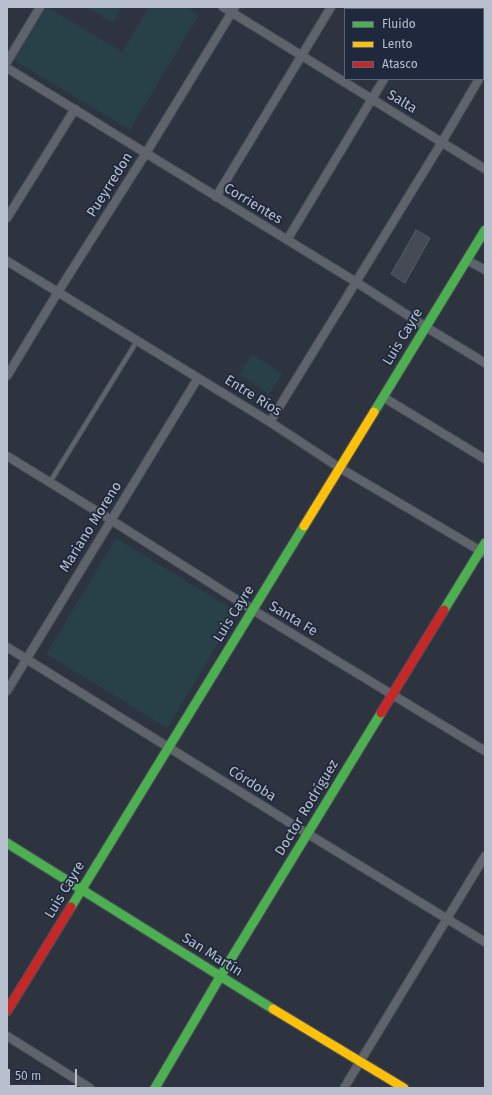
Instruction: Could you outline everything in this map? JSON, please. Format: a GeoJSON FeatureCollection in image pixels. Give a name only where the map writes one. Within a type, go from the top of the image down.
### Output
{"type":"FeatureCollection","features":[{"type":"Feature","properties":{"kind":"street"},"geometry":{"type":"LineString","coordinates":[[7,62],[40,7]]}},
{"type":"Feature","properties":{"kind":"street","name":"Salta"},"geometry":{"type":"LineString","coordinates":[[223,7],[233,10],[302,56],[485,170]]}},
{"type":"Feature","properties":{"kind":"street"},"geometry":{"type":"LineString","coordinates":[[216,197],[331,7]]}},
{"type":"Feature","properties":{"kind":"street","name":"Pueyrredon"},"geometry":{"type":"LineString","coordinates":[[7,376],[233,10]]}},
{"type":"Feature","properties":{"kind":"street","name":"Corrientes"},"geometry":{"type":"LineString","coordinates":[[7,68],[146,152],[216,197],[485,363]]}},
{"type":"Feature","properties":{"kind":"street"},"geometry":{"type":"LineString","coordinates":[[287,240],[373,100],[383,80]]}},
{"type":"Feature","properties":{"kind":"street"},"geometry":{"type":"LineString","coordinates":[[270,422],[478,80]]}},
{"type":"Feature","properties":{"kind":"street"},"geometry":{"type":"LineString","coordinates":[[7,218],[75,109]]}},
{"type":"Feature","properties":{"kind":"street","name":"Luis Cayre"},"geometry":{"type":"LineString","coordinates":[[7,1012],[485,230]]}},
{"type":"Feature","properties":{"kind":"street"},"geometry":{"type":"LineString","coordinates":[[467,260],[485,270]]}},
{"type":"Feature","properties":{"kind":"street","name":"Entre Ríos"},"geometry":{"type":"LineString","coordinates":[[7,261],[270,422],[340,468],[483,549]]}},
{"type":"Feature","properties":{"kind":"street","name":"Mariano Moreno"},"geometry":{"type":"LineString","coordinates":[[7,691],[198,378]]}},
{"type":"Feature","properties":{"kind":"street"},"geometry":{"type":"LineString","coordinates":[[383,396],[485,459]]}},
{"type":"Feature","properties":{"kind":"street","name":"Santa Fe"},"geometry":{"type":"LineString","coordinates":[[7,456],[253,610],[485,751]]}},
{"type":"Feature","properties":{"kind":"street","name":"Doctor Rodríguez"},"geometry":{"type":"LineString","coordinates":[[155,1088],[220,977],[483,549]]}},
{"type":"Feature","properties":{"kind":"street","name":"Córdoba"},"geometry":{"type":"LineString","coordinates":[[7,647],[168,748],[485,942]]}},
{"type":"Feature","properties":{"kind":"street","name":"San Martín"},"geometry":{"type":"LineString","coordinates":[[7,843],[220,977],[404,1088]]}},
{"type":"Feature","properties":{"kind":"street"},"geometry":{"type":"LineString","coordinates":[[344,1088],[485,856]]}},
{"type":"Feature","properties":{"kind":"street"},"geometry":{"type":"LineString","coordinates":[[7,1036],[90,1088]]}},
{"type":"Feature","properties":{"kind":"lane"},"geometry":{"type":"LineString","coordinates":[[50,482],[137,340]]}},
{"type":"Feature","properties":{"kind":"shaded area"},"geometry":{"type":"Polygon","coordinates":[[[43,7],[47,7],[122,52],[149,7],[186,7],[199,15],[130,130],[12,59],[43,7]]]}},
{"type":"Feature","properties":{"kind":"shaded area"},"geometry":{"type":"Polygon","coordinates":[[[86,7],[122,7],[113,23],[86,7]]]}},
{"type":"Feature","properties":{"kind":"shaded area"},"geometry":{"type":"Polygon","coordinates":[[[252,354],[282,374],[269,394],[239,374],[252,354]]]}},
{"type":"Feature","properties":{"kind":"shaded area"},"geometry":{"type":"Polygon","coordinates":[[[116,538],[237,612],[167,728],[46,654],[116,538]]]}},
{"type":"Feature","properties":{"kind":"building"},"geometry":{"type":"Polygon","coordinates":[[[416,230],[430,238],[405,283],[391,274],[416,230]]]}},
{"type":"Feature","properties":{"kind":"traffic: fast"},"geometry":{"type":"LineString","coordinates":[[374,412],[485,230]]}},
{"type":"Feature","properties":{"kind":"traffic: fast"},"geometry":{"type":"LineString","coordinates":[[71,907],[304,526]]}},
{"type":"Feature","properties":{"kind":"traffic: fast"},"geometry":{"type":"LineString","coordinates":[[444,610],[485,543]]}},
{"type":"Feature","properties":{"kind":"traffic: fast"},"geometry":{"type":"LineString","coordinates":[[155,1088],[220,977],[381,713]]}},
{"type":"Feature","properties":{"kind":"traffic: fast"},"geometry":{"type":"LineString","coordinates":[[7,843],[273,1009]]}},
{"type":"Feature","properties":{"kind":"traffic: slow"},"geometry":{"type":"LineString","coordinates":[[304,526],[374,412]]}},
{"type":"Feature","properties":{"kind":"traffic: slow"},"geometry":{"type":"LineString","coordinates":[[273,1009],[404,1088]]}},
{"type":"Feature","properties":{"kind":"traffic: jam"},"geometry":{"type":"LineString","coordinates":[[381,713],[444,610]]}},
{"type":"Feature","properties":{"kind":"traffic: jam"},"geometry":{"type":"LineString","coordinates":[[7,1011],[71,907]]}}]}
